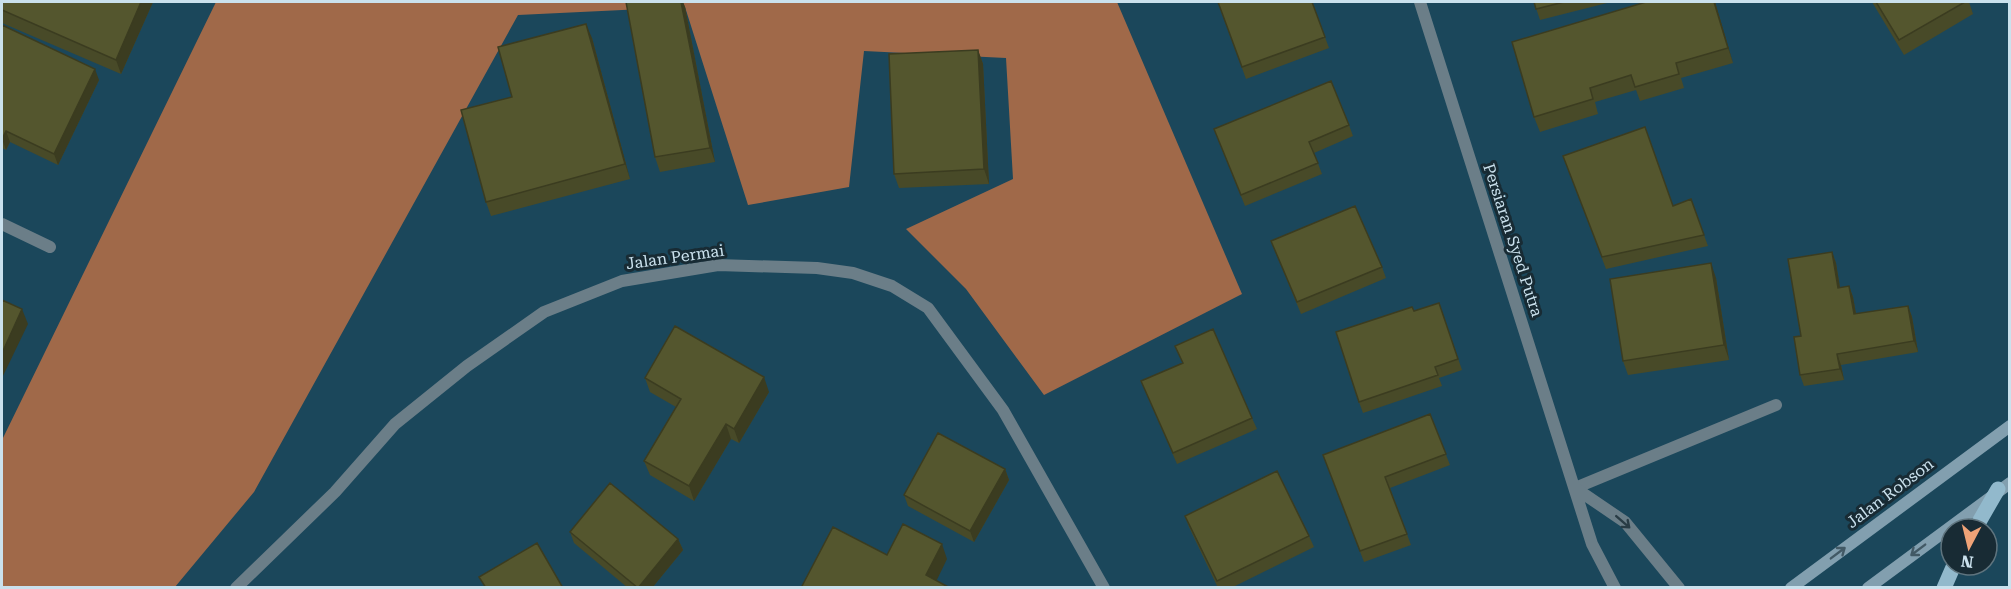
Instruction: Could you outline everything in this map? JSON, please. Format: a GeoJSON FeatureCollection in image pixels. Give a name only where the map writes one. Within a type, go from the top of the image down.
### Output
{"type":"FeatureCollection","features":[{"type":"Feature","properties":{"kind":"main road","name":"Jalan Robson"},"geometry":{"type":"LineString","coordinates":[[1791,588],[2010,426]]}},
{"type":"Feature","properties":{"kind":"main road"},"geometry":{"type":"LineString","coordinates":[[1983,517],[2004,486]]}},
{"type":"Feature","properties":{"kind":"main road"},"geometry":{"type":"LineString","coordinates":[[1868,588],[2004,486]]}},
{"type":"Feature","properties":{"kind":"street","name":"Persiaran Syed Putra"},"geometry":{"type":"LineString","coordinates":[[1420,2],[1592,544],[1615,588]]}},
{"type":"Feature","properties":{"kind":"street"},"geometry":{"type":"LineString","coordinates":[[2,224],[50,247]]}},
{"type":"Feature","properties":{"kind":"street","name":"Jalan Permai"},"geometry":{"type":"LineString","coordinates":[[236,588],[335,492],[395,424],[467,366],[544,312],[622,281],[718,265],[816,268],[853,273],[892,286],[928,308],[1003,410],[1104,588]]}},
{"type":"Feature","properties":{"kind":"street"},"geometry":{"type":"LineString","coordinates":[[1575,488],[1776,405]]}},
{"type":"Feature","properties":{"kind":"street"},"geometry":{"type":"LineString","coordinates":[[1575,488],[1626,522],[1679,588]]}},
{"type":"Feature","properties":{"kind":"shaded area"},"geometry":{"type":"Polygon","coordinates":[[[216,2],[1117,2],[1242,294],[1044,395],[966,289],[906,229],[1013,179],[1006,58],[864,51],[849,187],[748,205],[685,7],[518,15],[254,492],[175,587],[2,587],[2,440],[216,2]]]}},
{"type":"Feature","properties":{"kind":"building"},"geometry":{"type":"Polygon","coordinates":[[[2,2],[141,2],[116,60],[2,10],[2,2]]]}},
{"type":"Feature","properties":{"kind":"building"},"geometry":{"type":"Polygon","coordinates":[[[626,2],[681,2],[710,148],[655,157],[626,2]]]}},
{"type":"Feature","properties":{"kind":"building"},"geometry":{"type":"Polygon","coordinates":[[[1218,2],[1312,2],[1325,37],[1242,67],[1218,2]]]}},
{"type":"Feature","properties":{"kind":"building"},"geometry":{"type":"Polygon","coordinates":[[[1534,2],[1564,2],[1536,9],[1534,2]]]}},
{"type":"Feature","properties":{"kind":"building"},"geometry":{"type":"Polygon","coordinates":[[[1646,2],[1714,2],[1728,48],[1676,63],[1679,74],[1635,87],[1631,75],[1590,88],[1593,99],[1534,117],[1512,42],[1646,2]]]}},
{"type":"Feature","properties":{"kind":"building"},"geometry":{"type":"Polygon","coordinates":[[[1876,2],[1965,2],[1899,40],[1876,2]]]}},
{"type":"Feature","properties":{"kind":"building"},"geometry":{"type":"Polygon","coordinates":[[[586,24],[625,164],[486,202],[461,110],[512,97],[498,47],[586,24]]]}},
{"type":"Feature","properties":{"kind":"building"},"geometry":{"type":"Polygon","coordinates":[[[2,25],[95,69],[54,154],[6,131],[2,139],[2,25]]]}},
{"type":"Feature","properties":{"kind":"building"},"geometry":{"type":"Polygon","coordinates":[[[978,50],[984,169],[894,174],[889,54],[978,50]]]}},
{"type":"Feature","properties":{"kind":"building"},"geometry":{"type":"Polygon","coordinates":[[[1331,81],[1349,125],[1309,142],[1318,163],[1241,195],[1214,129],[1331,81]]]}},
{"type":"Feature","properties":{"kind":"building"},"geometry":{"type":"Polygon","coordinates":[[[1645,127],[1673,206],[1691,199],[1704,235],[1602,257],[1563,156],[1645,127]]]}},
{"type":"Feature","properties":{"kind":"building"},"geometry":{"type":"Polygon","coordinates":[[[1355,206],[1382,267],[1297,302],[1271,241],[1355,206]]]}},
{"type":"Feature","properties":{"kind":"building"},"geometry":{"type":"Polygon","coordinates":[[[1832,252],[1838,288],[1849,286],[1854,314],[1908,306],[1914,341],[1837,354],[1840,369],[1800,375],[1794,337],[1801,336],[1788,259],[1832,252]]]}},
{"type":"Feature","properties":{"kind":"building"},"geometry":{"type":"Polygon","coordinates":[[[1711,263],[1724,345],[1623,361],[1610,279],[1711,263]]]}},
{"type":"Feature","properties":{"kind":"building"},"geometry":{"type":"Polygon","coordinates":[[[2,300],[22,309],[2,353],[2,300]]]}},
{"type":"Feature","properties":{"kind":"building"},"geometry":{"type":"Polygon","coordinates":[[[1439,303],[1458,359],[1435,367],[1438,375],[1359,402],[1336,332],[1412,307],[1414,311],[1439,303]]]}},
{"type":"Feature","properties":{"kind":"building"},"geometry":{"type":"Polygon","coordinates":[[[675,326],[764,377],[734,429],[726,424],[689,486],[644,461],[681,399],[645,378],[675,326]]]}},
{"type":"Feature","properties":{"kind":"building"},"geometry":{"type":"Polygon","coordinates":[[[1213,329],[1252,418],[1173,453],[1141,381],[1183,363],[1175,346],[1213,329]]]}},
{"type":"Feature","properties":{"kind":"building"},"geometry":{"type":"Polygon","coordinates":[[[1430,414],[1446,454],[1385,477],[1407,534],[1360,551],[1323,455],[1430,414]]]}},
{"type":"Feature","properties":{"kind":"building"},"geometry":{"type":"Polygon","coordinates":[[[938,433],[1005,469],[970,531],[904,495],[938,433]]]}},
{"type":"Feature","properties":{"kind":"building"},"geometry":{"type":"Polygon","coordinates":[[[1277,471],[1309,536],[1217,581],[1185,516],[1277,471]]]}},
{"type":"Feature","properties":{"kind":"building"},"geometry":{"type":"Polygon","coordinates":[[[610,483],[678,539],[638,588],[570,532],[610,483]]]}},
{"type":"Feature","properties":{"kind":"building"},"geometry":{"type":"Polygon","coordinates":[[[903,524],[942,544],[926,575],[950,588],[801,588],[833,527],[887,555],[903,524]]]}},
{"type":"Feature","properties":{"kind":"building"},"geometry":{"type":"Polygon","coordinates":[[[537,543],[563,588],[486,588],[479,577],[537,543]]]}}]}
